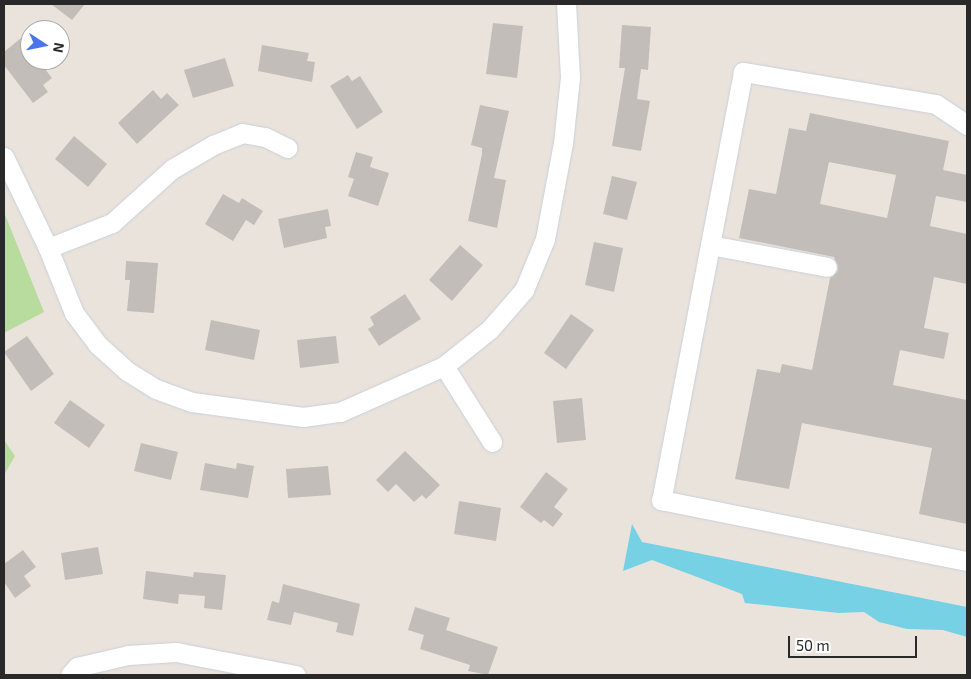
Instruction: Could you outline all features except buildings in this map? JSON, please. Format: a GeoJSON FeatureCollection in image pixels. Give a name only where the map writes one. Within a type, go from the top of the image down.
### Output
{"type":"FeatureCollection","features":[{"type":"Feature","properties":{"kind":"street"},"geometry":{"type":"LineString","coordinates":[[4,157],[48,248],[74,313],[97,344],[127,371],[148,384],[192,402],[303,417],[331,413],[395,390],[444,366],[468,350],[506,314],[524,290],[545,239],[564,143],[570,77],[566,4]]}},
{"type":"Feature","properties":{"kind":"street"},"geometry":{"type":"LineString","coordinates":[[967,125],[936,104],[743,72],[661,500],[967,561]]}},
{"type":"Feature","properties":{"kind":"street"},"geometry":{"type":"LineString","coordinates":[[48,248],[112,222],[172,169],[214,144],[242,133],[265,137],[288,148]]}},
{"type":"Feature","properties":{"kind":"street"},"geometry":{"type":"LineString","coordinates":[[710,245],[827,267]]}},
{"type":"Feature","properties":{"kind":"street"},"geometry":{"type":"LineString","coordinates":[[444,366],[492,442]]}},
{"type":"Feature","properties":{"kind":"street"},"geometry":{"type":"LineString","coordinates":[[70,675],[77,667],[128,655],[176,652],[296,675]]}},
{"type":"Feature","properties":{"kind":"green space"},"geometry":{"type":"Polygon","coordinates":[[[4,212],[44,312],[4,333],[4,212]]]}},
{"type":"Feature","properties":{"kind":"green space"},"geometry":{"type":"Polygon","coordinates":[[[4,440],[15,456],[4,475],[4,440]]]}},
{"type":"Feature","properties":{"kind":"water"},"geometry":{"type":"Polygon","coordinates":[[[632,524],[642,542],[967,607],[967,637],[943,630],[907,629],[879,622],[864,612],[839,613],[745,603],[742,594],[652,560],[623,571],[632,524]]]}}]}
